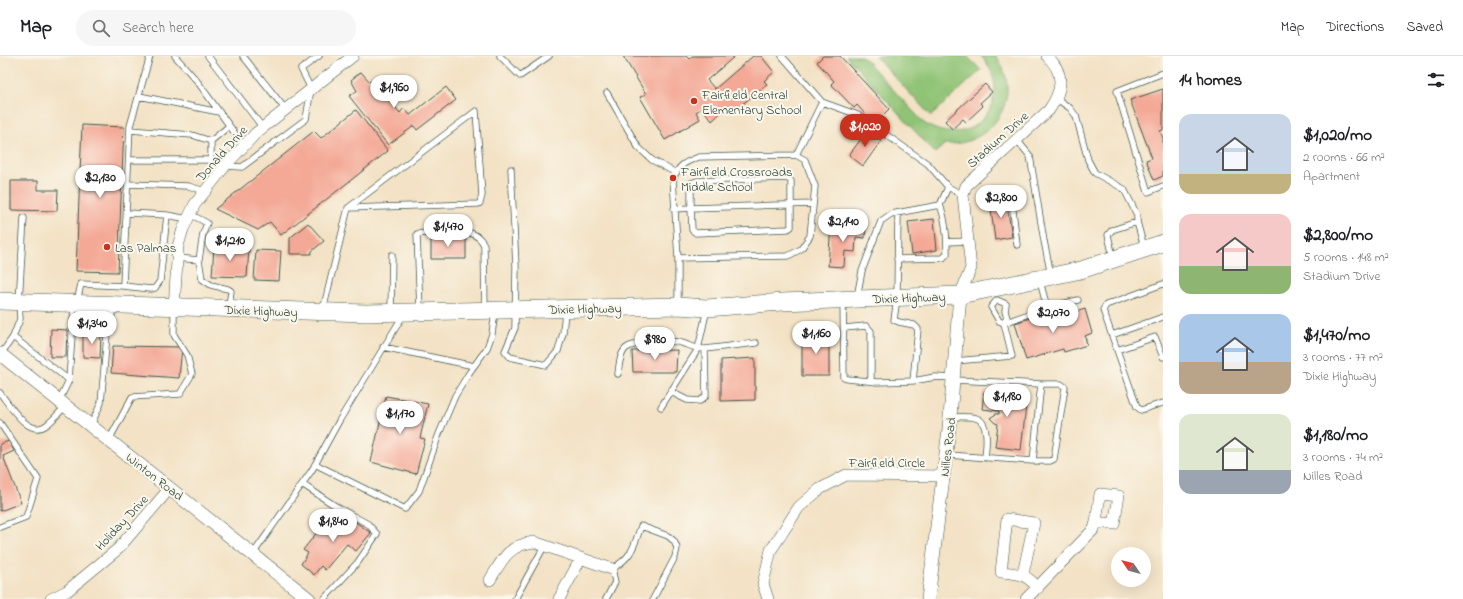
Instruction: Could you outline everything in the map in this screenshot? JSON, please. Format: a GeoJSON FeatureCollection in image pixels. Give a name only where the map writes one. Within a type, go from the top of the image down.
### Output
{"type":"FeatureCollection","features":[{"type":"Feature","properties":{"kind":"main road","name":"Dixie Highway"},"geometry":{"type":"LineString","coordinates":[[0,302],[322,312],[405,312],[678,306],[707,308],[782,302],[996,294],[1045,278],[1081,270],[1114,260],[1163,243]]}},
{"type":"Feature","properties":{"kind":"street","name":"Donald Drive"},"geometry":{"type":"LineString","coordinates":[[174,307],[178,246],[183,229],[196,204],[205,191],[225,166],[263,128],[353,56]]}},
{"type":"Feature","properties":{"kind":"street","name":"Stadium Drive"},"geometry":{"type":"LineString","coordinates":[[963,195],[966,186],[1049,110],[1056,99],[1061,84],[1059,72],[1047,56]]}},
{"type":"Feature","properties":{"kind":"street"},"geometry":{"type":"LineString","coordinates":[[960,295],[971,268],[963,195]]}},
{"type":"Feature","properties":{"kind":"street","name":"Nilles Road"},"geometry":{"type":"LineString","coordinates":[[928,599],[951,417],[960,295]]}},
{"type":"Feature","properties":{"kind":"street","name":"Winton Road"},"geometry":{"type":"LineString","coordinates":[[0,354],[309,599]]}},
{"type":"Feature","properties":{"kind":"street","name":"Fairfield Circle"},"geometry":{"type":"LineString","coordinates":[[768,599],[763,584],[771,550],[800,506],[820,489],[846,475],[944,476]]}},
{"type":"Feature","properties":{"kind":"street","name":"Holiday Drive"},"geometry":{"type":"LineString","coordinates":[[51,599],[69,595],[118,549],[170,488]]}},
{"type":"Feature","properties":{"kind":"street"},"geometry":{"type":"LineString","coordinates":[[1023,574],[1034,523],[1007,519],[1001,572],[1023,574],[1031,580],[1033,595]]}},
{"type":"Feature","properties":{"kind":"street"},"geometry":{"type":"LineString","coordinates":[[1033,595],[1094,529],[1096,522]]}},
{"type":"Feature","properties":{"kind":"street"},"geometry":{"type":"LineString","coordinates":[[490,580],[504,556],[513,548],[523,543],[534,542],[612,569]]}},
{"type":"Feature","properties":{"kind":"street"},"geometry":{"type":"LineString","coordinates":[[559,599],[581,558]]}},
{"type":"Feature","properties":{"kind":"lane"},"geometry":{"type":"LineString","coordinates":[[123,286],[130,130],[150,56]]}},
{"type":"Feature","properties":{"kind":"lane"},"geometry":{"type":"LineString","coordinates":[[175,56],[197,81],[244,146]]}},
{"type":"Feature","properties":{"kind":"lane"},"geometry":{"type":"LineString","coordinates":[[208,56],[263,128]]}},
{"type":"Feature","properties":{"kind":"lane"},"geometry":{"type":"LineString","coordinates":[[243,56],[286,110]]}},
{"type":"Feature","properties":{"kind":"lane"},"geometry":{"type":"LineString","coordinates":[[129,160],[211,160],[225,166],[242,167],[306,119],[311,89],[301,69],[319,56]]}},
{"type":"Feature","properties":{"kind":"lane"},"geometry":{"type":"LineString","coordinates":[[500,56],[520,76],[549,56]]}},
{"type":"Feature","properties":{"kind":"lane"},"geometry":{"type":"LineString","coordinates":[[782,56],[822,102],[858,115],[928,164],[948,187],[963,195]]}},
{"type":"Feature","properties":{"kind":"lane"},"geometry":{"type":"LineString","coordinates":[[1163,73],[1117,91],[1148,192],[1163,186]]}},
{"type":"Feature","properties":{"kind":"lane"},"geometry":{"type":"LineString","coordinates":[[607,93],[638,147],[652,160],[676,173]]}},
{"type":"Feature","properties":{"kind":"lane"},"geometry":{"type":"LineString","coordinates":[[139,96],[219,112]]}},
{"type":"Feature","properties":{"kind":"lane"},"geometry":{"type":"LineString","coordinates":[[1056,99],[1070,108],[1076,116],[1088,160],[1095,173],[1124,189],[1137,215],[1137,222],[1145,250]]}},
{"type":"Feature","properties":{"kind":"lane"},"geometry":{"type":"LineString","coordinates":[[796,155],[822,102]]}},
{"type":"Feature","properties":{"kind":"lane"},"geometry":{"type":"LineString","coordinates":[[322,312],[348,208],[476,111],[482,195],[480,203],[348,208]]}},
{"type":"Feature","properties":{"kind":"lane"},"geometry":{"type":"LineString","coordinates":[[211,141],[229,126]]}},
{"type":"Feature","properties":{"kind":"lane"},"geometry":{"type":"LineString","coordinates":[[130,130],[192,136],[211,141]]}},
{"type":"Feature","properties":{"kind":"lane"},"geometry":{"type":"LineString","coordinates":[[1017,140],[1030,156],[1044,241],[1047,308]]}},
{"type":"Feature","properties":{"kind":"lane"},"geometry":{"type":"LineString","coordinates":[[211,141],[211,160]]}},
{"type":"Feature","properties":{"kind":"lane"},"geometry":{"type":"LineString","coordinates":[[678,258],[788,256],[801,249],[810,236],[815,186],[805,160],[796,155],[699,157],[686,162],[678,169],[673,180],[678,258],[678,306]]}},
{"type":"Feature","properties":{"kind":"lane"},"geometry":{"type":"LineString","coordinates":[[511,169],[516,266],[516,310],[515,328],[505,351],[510,357],[546,365],[558,351],[563,333],[565,309]]}},
{"type":"Feature","properties":{"kind":"lane"},"geometry":{"type":"LineString","coordinates":[[787,178],[791,181],[791,227],[788,230],[696,233],[692,230],[692,208],[691,184],[697,181],[787,178]]}},
{"type":"Feature","properties":{"kind":"lane"},"geometry":{"type":"LineString","coordinates":[[128,184],[188,186],[205,191]]}},
{"type":"Feature","properties":{"kind":"lane"},"geometry":{"type":"LineString","coordinates":[[897,259],[943,258],[947,254],[947,242],[940,205],[948,187]]}},
{"type":"Feature","properties":{"kind":"lane"},"geometry":{"type":"LineString","coordinates":[[1016,192],[1012,202],[1018,245]]}},
{"type":"Feature","properties":{"kind":"lane"},"geometry":{"type":"LineString","coordinates":[[674,208],[813,204]]}},
{"type":"Feature","properties":{"kind":"lane"},"geometry":{"type":"LineString","coordinates":[[940,205],[891,214],[881,222],[850,300],[844,328],[844,378],[871,381],[913,381],[934,377],[1062,384],[1065,387],[1054,459],[1050,462],[946,455]]}},
{"type":"Feature","properties":{"kind":"lane"},"geometry":{"type":"LineString","coordinates":[[127,213],[189,217],[207,223],[203,234],[199,260],[202,279],[211,285],[228,289],[231,292],[229,309]]}},
{"type":"Feature","properties":{"kind":"lane"},"geometry":{"type":"LineString","coordinates":[[898,213],[897,298],[894,320],[914,325],[918,329],[913,381]]}},
{"type":"Feature","properties":{"kind":"lane"},"geometry":{"type":"LineString","coordinates":[[0,393],[25,424],[36,427],[45,426],[62,403],[69,380],[75,304],[81,284],[123,286],[151,290],[155,288],[160,282],[167,215]]}},
{"type":"Feature","properties":{"kind":"lane"},"geometry":{"type":"LineString","coordinates":[[0,354],[13,337],[20,319],[19,302],[24,218]]}},
{"type":"Feature","properties":{"kind":"lane"},"geometry":{"type":"LineString","coordinates":[[1114,260],[1108,235],[1112,230],[1137,222]]}},
{"type":"Feature","properties":{"kind":"lane"},"geometry":{"type":"LineString","coordinates":[[253,554],[316,464],[383,347],[405,312],[417,234],[465,231],[481,238],[484,245],[485,278],[492,334],[486,348],[455,396],[418,491],[405,509],[316,464]]}},
{"type":"Feature","properties":{"kind":"lane"},"geometry":{"type":"LineString","coordinates":[[947,242],[968,241]]}},
{"type":"Feature","properties":{"kind":"lane"},"geometry":{"type":"LineString","coordinates":[[392,255],[405,312]]}},
{"type":"Feature","properties":{"kind":"lane"},"geometry":{"type":"LineString","coordinates":[[177,258],[199,260]]}},
{"type":"Feature","properties":{"kind":"lane"},"geometry":{"type":"LineString","coordinates":[[1163,284],[1106,305],[1103,310],[1137,407],[1141,410],[1163,403]]}},
{"type":"Feature","properties":{"kind":"lane"},"geometry":{"type":"LineString","coordinates":[[955,361],[1012,356],[1004,323],[1007,318],[1005,311],[1006,304],[996,294],[992,307],[999,321],[1004,323],[1047,308],[1078,300]]}},
{"type":"Feature","properties":{"kind":"lane"},"geometry":{"type":"LineString","coordinates":[[90,425],[101,403],[107,335],[114,305]]}},
{"type":"Feature","properties":{"kind":"lane"},"geometry":{"type":"LineString","coordinates":[[108,440],[132,397],[180,394],[192,374],[188,355],[174,335],[174,307]]}},
{"type":"Feature","properties":{"kind":"lane"},"geometry":{"type":"LineString","coordinates":[[662,407],[698,349],[707,308]]}},
{"type":"Feature","properties":{"kind":"lane"},"geometry":{"type":"LineString","coordinates":[[1112,335],[1163,316]]}},
{"type":"Feature","properties":{"kind":"lane"},"geometry":{"type":"LineString","coordinates":[[844,328],[866,326],[871,331],[871,381]]}},
{"type":"Feature","properties":{"kind":"lane"},"geometry":{"type":"LineString","coordinates":[[1117,350],[1155,336],[1163,357]]}},
{"type":"Feature","properties":{"kind":"lane"},"geometry":{"type":"LineString","coordinates":[[13,337],[69,380]]}},
{"type":"Feature","properties":{"kind":"lane"},"geometry":{"type":"LineString","coordinates":[[618,374],[622,351],[630,345],[677,342],[698,349],[705,349],[756,343]]}},
{"type":"Feature","properties":{"kind":"lane"},"geometry":{"type":"LineString","coordinates":[[383,347],[474,366]]}},
{"type":"Feature","properties":{"kind":"lane"},"geometry":{"type":"LineString","coordinates":[[671,392],[687,400],[700,401],[706,396],[705,349]]}},
{"type":"Feature","properties":{"kind":"lane"},"geometry":{"type":"LineString","coordinates":[[1033,461],[1041,384]]}},
{"type":"Feature","properties":{"kind":"lane"},"geometry":{"type":"LineString","coordinates":[[951,417],[976,418],[982,421],[985,427],[985,458]]}},
{"type":"Feature","properties":{"kind":"lane"},"geometry":{"type":"LineString","coordinates":[[0,423],[38,479],[26,517],[0,527]]}},
{"type":"Feature","properties":{"kind":"lane"},"geometry":{"type":"LineString","coordinates":[[302,484],[337,507],[368,524],[378,534],[358,562],[324,599]]}},
{"type":"Feature","properties":{"kind":"lane"},"geometry":{"type":"LineString","coordinates":[[606,599],[615,582],[612,569],[624,562],[631,554],[641,526],[668,536],[674,541],[677,548],[675,557],[653,599]]}},
{"type":"Feature","properties":{"kind":"lane"},"geometry":{"type":"LineString","coordinates":[[515,599],[545,546]]}},
{"type":"Feature","properties":{"kind":"green space"},"geometry":{"type":"Polygon","coordinates":[[[846,56],[862,56],[924,123],[942,131],[958,132],[973,127],[984,117],[992,104],[995,88],[991,72],[981,56],[996,56],[1004,72],[1007,88],[1005,103],[999,117],[989,129],[976,138],[960,143],[943,144],[944,145],[935,153],[846,56]]]}},
{"type":"Feature","properties":{"kind":"green space"},"geometry":{"type":"Polygon","coordinates":[[[875,56],[967,56],[981,70],[931,116],[875,56]]]}},
{"type":"Feature","properties":{"kind":"building","name":"Fairfield Central Elementary School"},"geometry":{"type":"Polygon","coordinates":[[[623,56],[686,56],[689,59],[692,56],[735,56],[707,80],[715,89],[753,56],[761,56],[774,72],[764,81],[767,84],[734,111],[729,105],[712,121],[702,108],[696,112],[700,119],[665,140],[640,97],[646,94],[623,56]]]}},
{"type":"Feature","properties":{"kind":"building"},"geometry":{"type":"Polygon","coordinates":[[[823,56],[840,56],[889,109],[874,124],[857,105],[854,108],[831,84],[834,81],[817,62],[823,56]]]}},
{"type":"Feature","properties":{"kind":"building"},"geometry":{"type":"Polygon","coordinates":[[[361,72],[370,82],[373,80],[400,113],[404,108],[410,115],[446,87],[456,100],[417,130],[414,126],[388,145],[349,96],[357,91],[351,80],[361,72]]]}},
{"type":"Feature","properties":{"kind":"building"},"geometry":{"type":"Polygon","coordinates":[[[985,84],[992,92],[980,103],[983,106],[966,122],[963,119],[952,129],[945,121],[985,84]]]}},
{"type":"Feature","properties":{"kind":"building"},"geometry":{"type":"Polygon","coordinates":[[[1163,89],[1163,130],[1160,131],[1163,138],[1163,176],[1154,180],[1146,160],[1152,158],[1130,100],[1163,89]]]}},
{"type":"Feature","properties":{"kind":"building"},"geometry":{"type":"Polygon","coordinates":[[[356,110],[388,151],[281,235],[270,222],[258,230],[215,209],[314,131],[321,138],[356,110]]]}},
{"type":"Feature","properties":{"kind":"building"},"geometry":{"type":"Polygon","coordinates":[[[82,125],[124,127],[118,272],[76,271],[82,125]]]}},
{"type":"Feature","properties":{"kind":"building"},"geometry":{"type":"Polygon","coordinates":[[[867,131],[881,141],[863,166],[849,155],[867,131]]]}},
{"type":"Feature","properties":{"kind":"building"},"geometry":{"type":"Polygon","coordinates":[[[11,181],[38,181],[38,190],[58,190],[57,211],[11,210],[11,181]]]}},
{"type":"Feature","properties":{"kind":"building"},"geometry":{"type":"Polygon","coordinates":[[[1006,199],[1012,237],[995,240],[990,201],[1006,199]]]}},
{"type":"Feature","properties":{"kind":"building"},"geometry":{"type":"Polygon","coordinates":[[[934,219],[937,250],[912,254],[908,222],[934,219]]]}},
{"type":"Feature","properties":{"kind":"building"},"geometry":{"type":"Polygon","coordinates":[[[308,223],[324,241],[312,251],[311,254],[290,254],[290,238],[308,223]]]}},
{"type":"Feature","properties":{"kind":"building"},"geometry":{"type":"Polygon","coordinates":[[[831,224],[866,227],[865,238],[856,237],[855,252],[845,251],[844,267],[828,266],[831,224]]]}},
{"type":"Feature","properties":{"kind":"building"},"geometry":{"type":"Polygon","coordinates":[[[431,237],[466,237],[466,259],[431,259],[431,237]]]}},
{"type":"Feature","properties":{"kind":"building"},"geometry":{"type":"Polygon","coordinates":[[[214,247],[249,249],[247,277],[212,276],[214,247]]]}},
{"type":"Feature","properties":{"kind":"building"},"geometry":{"type":"Polygon","coordinates":[[[256,250],[281,251],[279,281],[254,280],[256,250]]]}},
{"type":"Feature","properties":{"kind":"building"},"geometry":{"type":"Polygon","coordinates":[[[1085,309],[1092,333],[1085,336],[1087,345],[1064,352],[1063,349],[1026,360],[1015,323],[1039,315],[1042,323],[1085,309]]]}},
{"type":"Feature","properties":{"kind":"building"},"geometry":{"type":"Polygon","coordinates":[[[51,329],[67,330],[66,357],[50,357],[51,329]]]}},
{"type":"Feature","properties":{"kind":"building"},"geometry":{"type":"Polygon","coordinates":[[[83,332],[101,333],[100,358],[83,357],[83,332]]]}},
{"type":"Feature","properties":{"kind":"building"},"geometry":{"type":"Polygon","coordinates":[[[802,334],[829,334],[829,376],[802,376],[802,334]]]}},
{"type":"Feature","properties":{"kind":"building"},"geometry":{"type":"Polygon","coordinates":[[[113,346],[182,347],[179,378],[111,373],[113,346]]]}},
{"type":"Feature","properties":{"kind":"building"},"geometry":{"type":"Polygon","coordinates":[[[677,350],[676,372],[633,372],[632,351],[677,350]]]}},
{"type":"Feature","properties":{"kind":"building"},"geometry":{"type":"Polygon","coordinates":[[[755,358],[755,400],[721,401],[721,360],[755,358]]]}},
{"type":"Feature","properties":{"kind":"building"},"geometry":{"type":"Polygon","coordinates":[[[984,392],[1027,397],[1021,450],[995,447],[998,424],[990,418],[996,414],[999,414],[999,411],[982,409],[984,392]]]}},
{"type":"Feature","properties":{"kind":"building"},"geometry":{"type":"Polygon","coordinates":[[[386,396],[428,404],[420,438],[425,439],[416,474],[371,462],[386,396]]]}},
{"type":"Feature","properties":{"kind":"building"},"geometry":{"type":"Polygon","coordinates":[[[9,441],[14,451],[3,456],[21,503],[0,511],[0,444],[9,441]]]}},
{"type":"Feature","properties":{"kind":"building"},"geometry":{"type":"Polygon","coordinates":[[[338,518],[348,525],[353,520],[371,533],[356,551],[347,544],[325,570],[321,566],[314,575],[301,564],[308,553],[303,550],[325,522],[331,525],[338,518]]]}},
{"type":"Feature","properties":{"kind":"place","name":"Fairfield Central Elementary School"},"geometry":{"type":"Point","coordinates":[694,101]}},
{"type":"Feature","properties":{"kind":"place","name":"Fairfield Crossroads Middle School"},"geometry":{"type":"Point","coordinates":[673,178]}},
{"type":"Feature","properties":{"kind":"place","name":"Las Palmas"},"geometry":{"type":"Point","coordinates":[107,247]}}]}
